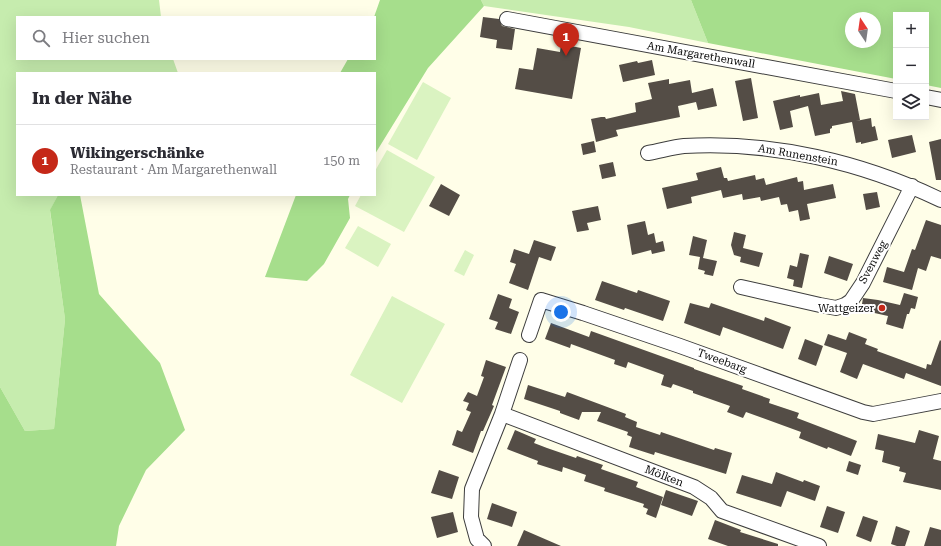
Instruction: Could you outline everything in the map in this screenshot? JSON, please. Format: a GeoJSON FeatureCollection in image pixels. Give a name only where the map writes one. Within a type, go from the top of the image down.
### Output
{"type":"FeatureCollection","features":[{"type":"Feature","properties":{"kind":"street","name":"Am Margarethenwall"},"geometry":{"type":"LineString","coordinates":[[507,19],[893,90]]}},
{"type":"Feature","properties":{"kind":"street"},"geometry":{"type":"LineString","coordinates":[[929,98],[941,100]]}},
{"type":"Feature","properties":{"kind":"street","name":"Am Runenstein"},"geometry":{"type":"LineString","coordinates":[[648,153],[683,146],[738,145],[796,153],[852,165],[912,186],[941,200]]}},
{"type":"Feature","properties":{"kind":"street","name":"Svenweg"},"geometry":{"type":"LineString","coordinates":[[741,287],[836,308],[845,305],[851,301],[863,283],[912,186]]}},
{"type":"Feature","properties":{"kind":"street","name":"Tweebarg"},"geometry":{"type":"LineString","coordinates":[[529,335],[541,300],[583,312],[863,412],[873,414],[941,401]]}},
{"type":"Feature","properties":{"kind":"street"},"geometry":{"type":"LineString","coordinates":[[484,546],[477,539],[471,517],[472,489],[502,414],[520,360]]}},
{"type":"Feature","properties":{"kind":"street","name":"Mölken"},"geometry":{"type":"LineString","coordinates":[[502,414],[694,487],[711,498],[722,511],[819,546]]}},
{"type":"Feature","properties":{"kind":"green space"},"geometry":{"type":"Polygon","coordinates":[[[0,0],[159,0],[161,16],[16,16],[16,60],[173,60],[178,72],[16,72],[16,196],[58,196],[50,211],[65,319],[54,429],[25,431],[0,387],[0,0]]]}},
{"type":"Feature","properties":{"kind":"green space"},"geometry":{"type":"Polygon","coordinates":[[[380,0],[481,0],[484,6],[428,68],[376,152],[376,72],[341,72],[347,60],[376,60],[376,16],[374,16],[380,0]]]}},
{"type":"Feature","properties":{"kind":"green space"},"geometry":{"type":"Polygon","coordinates":[[[481,0],[691,0],[708,43],[629,27],[484,6],[481,0]]]}},
{"type":"Feature","properties":{"kind":"green space"},"geometry":{"type":"Polygon","coordinates":[[[691,0],[941,0],[941,88],[929,86],[929,12],[893,12],[893,78],[708,43],[691,0]]]}},
{"type":"Feature","properties":{"kind":"green space"},"geometry":{"type":"Polygon","coordinates":[[[423,82],[451,98],[417,160],[388,144],[423,82]]]}},
{"type":"Feature","properties":{"kind":"green space"},"geometry":{"type":"Polygon","coordinates":[[[387,150],[435,177],[404,232],[355,206],[360,196],[376,196],[376,169],[387,150]]]}},
{"type":"Feature","properties":{"kind":"green space"},"geometry":{"type":"Polygon","coordinates":[[[57,196],[80,196],[99,294],[160,363],[185,430],[146,470],[119,526],[116,546],[0,546],[0,387],[25,431],[54,429],[65,319],[50,210],[57,196]]]}},
{"type":"Feature","properties":{"kind":"green space"},"geometry":{"type":"Polygon","coordinates":[[[296,196],[350,196],[348,199],[350,218],[324,264],[307,281],[265,277],[296,196]]]}},
{"type":"Feature","properties":{"kind":"green space"},"geometry":{"type":"Polygon","coordinates":[[[358,226],[391,244],[378,267],[345,248],[358,226]]]}},
{"type":"Feature","properties":{"kind":"green space"},"geometry":{"type":"Polygon","coordinates":[[[465,250],[474,255],[464,276],[454,271],[465,250]]]}},
{"type":"Feature","properties":{"kind":"green space"},"geometry":{"type":"Polygon","coordinates":[[[392,296],[445,324],[402,403],[350,375],[392,296]]]}},
{"type":"Feature","properties":{"kind":"building"},"geometry":{"type":"Polygon","coordinates":[[[483,17],[499,19],[502,26],[515,29],[512,50],[496,48],[497,40],[480,37],[483,17]]]}},
{"type":"Feature","properties":{"kind":"building"},"geometry":{"type":"Polygon","coordinates":[[[561,44],[581,48],[572,99],[515,89],[519,68],[533,70],[537,48],[560,52],[561,44]]]}},
{"type":"Feature","properties":{"kind":"building"},"geometry":{"type":"Polygon","coordinates":[[[652,60],[655,75],[623,82],[619,65],[637,61],[638,63],[652,60]]]}},
{"type":"Feature","properties":{"kind":"building"},"geometry":{"type":"Polygon","coordinates":[[[751,78],[758,118],[743,121],[735,81],[751,78]]]}},
{"type":"Feature","properties":{"kind":"building"},"geometry":{"type":"Polygon","coordinates":[[[669,79],[669,84],[690,80],[692,93],[713,88],[717,106],[698,110],[696,102],[678,106],[680,117],[616,130],[618,136],[596,142],[591,119],[605,117],[606,119],[636,112],[635,103],[652,99],[648,83],[669,79]]]}},
{"type":"Feature","properties":{"kind":"building"},"geometry":{"type":"Polygon","coordinates":[[[841,91],[855,94],[860,120],[856,121],[871,118],[872,127],[875,126],[878,140],[861,144],[861,142],[856,143],[852,122],[832,126],[830,133],[815,136],[808,106],[790,111],[793,127],[780,130],[773,101],[800,95],[800,97],[819,93],[821,105],[843,101],[841,91]]]}},
{"type":"Feature","properties":{"kind":"building"},"geometry":{"type":"Polygon","coordinates":[[[912,135],[916,152],[892,158],[888,140],[912,135]]]}},
{"type":"Feature","properties":{"kind":"building"},"geometry":{"type":"Polygon","coordinates":[[[941,139],[941,180],[936,180],[929,142],[941,139]]]}},
{"type":"Feature","properties":{"kind":"building"},"geometry":{"type":"Polygon","coordinates":[[[594,141],[596,152],[583,155],[581,144],[594,141]]]}},
{"type":"Feature","properties":{"kind":"building"},"geometry":{"type":"Polygon","coordinates":[[[613,162],[616,176],[602,179],[599,165],[613,162]]]}},
{"type":"Feature","properties":{"kind":"building"},"geometry":{"type":"Polygon","coordinates":[[[721,167],[724,178],[727,178],[728,181],[755,175],[756,180],[764,178],[766,185],[797,177],[798,182],[803,181],[804,190],[833,184],[836,198],[807,204],[810,219],[800,221],[798,210],[789,212],[787,204],[781,205],[779,197],[761,201],[760,197],[743,200],[742,194],[723,198],[721,190],[691,197],[692,203],[667,209],[662,188],[698,180],[696,173],[721,167]]]}},
{"type":"Feature","properties":{"kind":"building"},"geometry":{"type":"Polygon","coordinates":[[[441,184],[460,195],[449,216],[429,206],[441,184]]]}},
{"type":"Feature","properties":{"kind":"building"},"geometry":{"type":"Polygon","coordinates":[[[877,192],[880,207],[866,210],[863,194],[877,192]]]}},
{"type":"Feature","properties":{"kind":"building"},"geometry":{"type":"Polygon","coordinates":[[[598,206],[601,220],[587,223],[589,230],[577,232],[572,211],[598,206]]]}},
{"type":"Feature","properties":{"kind":"building"},"geometry":{"type":"Polygon","coordinates":[[[926,220],[941,225],[941,259],[931,256],[926,271],[918,268],[912,290],[883,282],[887,267],[904,272],[912,249],[915,250],[926,220]]]}},
{"type":"Feature","properties":{"kind":"building"},"geometry":{"type":"Polygon","coordinates":[[[645,221],[648,235],[654,233],[656,243],[663,241],[665,251],[652,254],[651,250],[632,255],[627,225],[645,221]]]}},
{"type":"Feature","properties":{"kind":"building"},"geometry":{"type":"Polygon","coordinates":[[[734,232],[746,235],[743,248],[763,253],[759,267],[740,262],[741,257],[734,255],[731,245],[734,232]]]}},
{"type":"Feature","properties":{"kind":"building"},"geometry":{"type":"Polygon","coordinates":[[[693,236],[707,240],[703,258],[717,261],[713,276],[704,274],[705,271],[698,269],[700,257],[689,255],[693,236]]]}},
{"type":"Feature","properties":{"kind":"building"},"geometry":{"type":"Polygon","coordinates":[[[534,240],[556,247],[551,261],[539,257],[528,290],[509,283],[516,264],[510,262],[514,249],[529,254],[534,240]]]}},
{"type":"Feature","properties":{"kind":"building"},"geometry":{"type":"Polygon","coordinates":[[[800,253],[809,255],[802,288],[793,286],[794,280],[787,278],[790,265],[797,267],[800,253]]]}},
{"type":"Feature","properties":{"kind":"building"},"geometry":{"type":"Polygon","coordinates":[[[829,256],[853,264],[847,281],[824,273],[829,256]]]}},
{"type":"Feature","properties":{"kind":"building"},"geometry":{"type":"Polygon","coordinates":[[[602,281],[637,293],[638,290],[670,301],[663,321],[625,308],[624,310],[595,300],[602,281]]]}},
{"type":"Feature","properties":{"kind":"building"},"geometry":{"type":"Polygon","coordinates":[[[904,293],[918,297],[915,309],[911,308],[909,314],[907,314],[903,329],[886,324],[888,316],[861,310],[863,298],[900,305],[904,293]]]}},
{"type":"Feature","properties":{"kind":"building"},"geometry":{"type":"Polygon","coordinates":[[[498,294],[512,299],[509,308],[519,312],[511,334],[495,329],[498,322],[489,319],[498,294]]]}},
{"type":"Feature","properties":{"kind":"building"},"geometry":{"type":"Polygon","coordinates":[[[690,303],[709,308],[711,303],[764,321],[765,317],[791,327],[783,349],[723,327],[720,336],[684,323],[690,303]]]}},
{"type":"Feature","properties":{"kind":"building"},"geometry":{"type":"Polygon","coordinates":[[[551,323],[589,337],[591,331],[743,386],[742,389],[770,399],[769,403],[799,413],[797,418],[857,441],[851,456],[828,447],[827,449],[799,438],[801,432],[746,412],[743,418],[727,412],[730,406],[693,393],[693,391],[673,384],[671,388],[661,385],[664,375],[628,362],[626,368],[614,364],[615,360],[571,344],[570,348],[545,339],[551,323]]]}},
{"type":"Feature","properties":{"kind":"building"},"geometry":{"type":"Polygon","coordinates":[[[849,332],[867,339],[865,344],[878,349],[877,351],[926,369],[927,364],[931,365],[940,340],[941,386],[906,373],[904,379],[863,364],[857,379],[840,372],[847,353],[824,345],[828,334],[846,340],[849,332]]]}},
{"type":"Feature","properties":{"kind":"building"},"geometry":{"type":"Polygon","coordinates":[[[805,339],[823,346],[816,366],[798,359],[805,339]]]}},
{"type":"Feature","properties":{"kind":"building"},"geometry":{"type":"Polygon","coordinates":[[[486,360],[506,367],[492,405],[494,406],[483,431],[481,431],[473,453],[452,445],[457,430],[462,432],[471,412],[466,410],[469,403],[463,401],[468,392],[477,396],[484,377],[481,376],[486,360]]]}},
{"type":"Feature","properties":{"kind":"building"},"geometry":{"type":"Polygon","coordinates":[[[528,385],[565,397],[567,392],[626,414],[625,417],[637,422],[636,427],[660,435],[661,432],[714,450],[715,448],[732,453],[726,474],[655,452],[654,455],[629,447],[632,437],[627,435],[628,432],[597,421],[601,412],[582,412],[579,420],[560,413],[560,411],[524,399],[528,385]]]}},
{"type":"Feature","properties":{"kind":"building"},"geometry":{"type":"Polygon","coordinates":[[[515,430],[536,439],[534,443],[576,458],[577,456],[603,465],[601,469],[638,482],[636,487],[663,497],[656,518],[646,514],[648,509],[643,507],[644,504],[604,491],[605,488],[584,481],[586,475],[563,467],[562,472],[537,464],[538,461],[507,449],[515,430]]]}},
{"type":"Feature","properties":{"kind":"building"},"geometry":{"type":"Polygon","coordinates":[[[919,430],[939,436],[933,459],[941,461],[941,490],[903,482],[906,473],[899,471],[900,467],[882,462],[884,451],[875,449],[878,434],[915,443],[919,430]]]}},
{"type":"Feature","properties":{"kind":"building"},"geometry":{"type":"Polygon","coordinates":[[[849,461],[861,465],[858,475],[846,471],[849,461]]]}},
{"type":"Feature","properties":{"kind":"building"},"geometry":{"type":"Polygon","coordinates":[[[439,470],[459,477],[452,499],[431,493],[439,470]]]}},
{"type":"Feature","properties":{"kind":"building"},"geometry":{"type":"Polygon","coordinates":[[[776,472],[803,482],[804,480],[820,486],[815,501],[787,491],[781,507],[736,493],[742,475],[772,484],[776,472]]]}},
{"type":"Feature","properties":{"kind":"building"},"geometry":{"type":"Polygon","coordinates":[[[666,490],[698,501],[692,516],[661,505],[666,490]]]}},
{"type":"Feature","properties":{"kind":"building"},"geometry":{"type":"Polygon","coordinates":[[[492,503],[517,512],[512,527],[487,519],[492,503]]]}},
{"type":"Feature","properties":{"kind":"building"},"geometry":{"type":"Polygon","coordinates":[[[827,506],[845,512],[838,533],[820,527],[827,506]]]}},
{"type":"Feature","properties":{"kind":"building"},"geometry":{"type":"Polygon","coordinates":[[[453,512],[458,532],[437,538],[431,517],[453,512]]]}},
{"type":"Feature","properties":{"kind":"building"},"geometry":{"type":"Polygon","coordinates":[[[863,516],[878,521],[871,542],[856,536],[863,516]]]}},
{"type":"Feature","properties":{"kind":"building"},"geometry":{"type":"Polygon","coordinates":[[[715,520],[741,530],[740,532],[778,544],[778,546],[728,546],[708,539],[715,520]]]}},
{"type":"Feature","properties":{"kind":"building"},"geometry":{"type":"Polygon","coordinates":[[[896,526],[910,531],[905,546],[891,544],[896,526]]]}},
{"type":"Feature","properties":{"kind":"building"},"geometry":{"type":"Polygon","coordinates":[[[930,527],[941,530],[941,546],[924,546],[930,527]]]}},
{"type":"Feature","properties":{"kind":"building"},"geometry":{"type":"Polygon","coordinates":[[[524,530],[561,546],[517,546],[524,530]]]}},
{"type":"Feature","properties":{"kind":"place","name":"Wikingerschänke"},"geometry":{"type":"Point","coordinates":[566,56]}},
{"type":"Feature","properties":{"kind":"place","name":"Wattgeizer"},"geometry":{"type":"Point","coordinates":[882,308]}}]}
